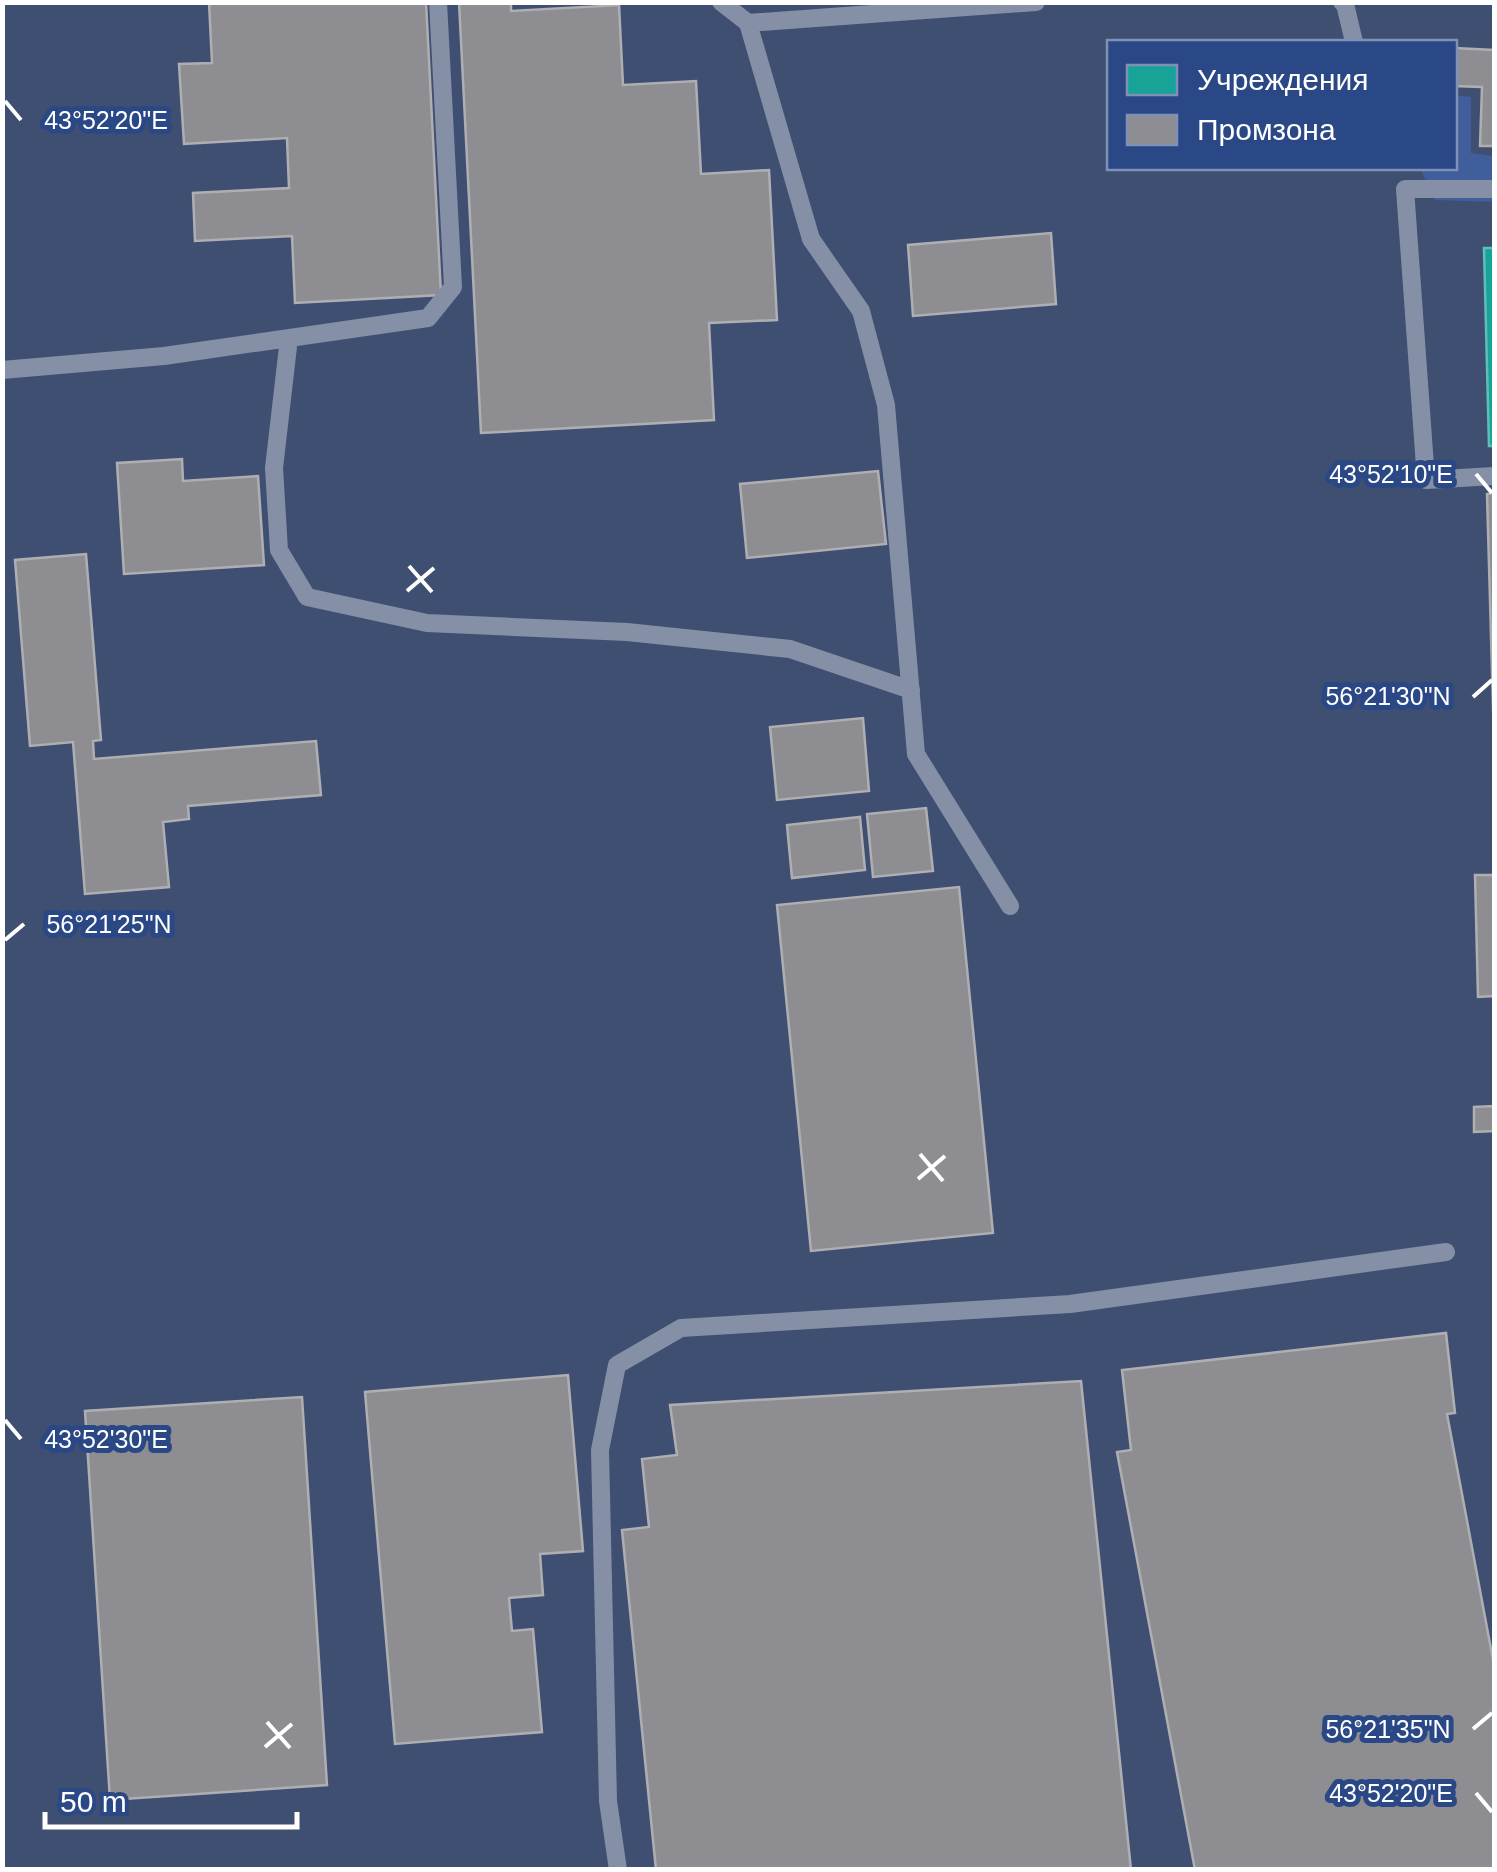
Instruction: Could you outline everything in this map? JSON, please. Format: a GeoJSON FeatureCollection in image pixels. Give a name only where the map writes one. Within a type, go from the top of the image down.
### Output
{"type":"FeatureCollection","features":[{"type":"Feature","properties":{"kind":"lane"},"geometry":{"type":"LineString","coordinates":[[2,370],[164,356],[428,318],[453,287],[438,2]]}},
{"type":"Feature","properties":{"kind":"lane"},"geometry":{"type":"LineString","coordinates":[[720,2],[748,23],[810,239],[861,311],[886,405],[916,754],[1010,906]]}},
{"type":"Feature","properties":{"kind":"lane"},"geometry":{"type":"LineString","coordinates":[[748,23],[1036,2]]}},
{"type":"Feature","properties":{"kind":"lane"},"geometry":{"type":"LineString","coordinates":[[1342,2],[1354,40]]}},
{"type":"Feature","properties":{"kind":"lane"},"geometry":{"type":"LineString","coordinates":[[1494,189],[1405,189],[1426,480],[1494,476]]}},
{"type":"Feature","properties":{"kind":"lane"},"geometry":{"type":"LineString","coordinates":[[289,338],[274,468],[279,550],[307,597],[428,623],[626,632],[790,650],[911,690]]}},
{"type":"Feature","properties":{"kind":"lane"},"geometry":{"type":"LineString","coordinates":[[618,1870],[608,1801],[600,1450],[618,1365],[680,1328],[1070,1304],[1446,1252]]}},
{"type":"Feature","properties":{"kind":"shaded area"},"geometry":{"type":"Polygon","coordinates":[[[1457,95],[1471,97],[1471,153],[1494,156],[1494,202],[1435,200],[1421,170],[1457,170],[1457,95]]]}},
{"type":"Feature","properties":{"kind":"building: Учреждения"},"geometry":{"type":"Polygon","coordinates":[[[1484,248],[1494,248],[1494,446],[1489,446],[1484,248]]]}},
{"type":"Feature","properties":{"kind":"building: Промзона"},"geometry":{"type":"Polygon","coordinates":[[[209,2],[426,2],[441,295],[295,303],[292,236],[195,241],[193,193],[289,188],[287,138],[184,144],[179,64],[212,63],[209,2]]]}},
{"type":"Feature","properties":{"kind":"building: Промзона"},"geometry":{"type":"Polygon","coordinates":[[[459,2],[511,2],[511,11],[619,5],[623,85],[696,81],[701,174],[769,170],[777,320],[709,323],[714,420],[481,433],[459,2]]]}},
{"type":"Feature","properties":{"kind":"building: Промзона"},"geometry":{"type":"Polygon","coordinates":[[[1457,48],[1494,50],[1494,146],[1480,146],[1482,87],[1457,86],[1457,48]]]}},
{"type":"Feature","properties":{"kind":"building: Промзона"},"geometry":{"type":"Polygon","coordinates":[[[1051,233],[1056,304],[913,316],[908,245],[1051,233]]]}},
{"type":"Feature","properties":{"kind":"building: Промзона"},"geometry":{"type":"Polygon","coordinates":[[[182,459],[183,481],[258,476],[264,565],[124,574],[117,463],[182,459]]]}},
{"type":"Feature","properties":{"kind":"building: Промзона"},"geometry":{"type":"Polygon","coordinates":[[[878,471],[886,544],[747,558],[740,484],[878,471]]]}},
{"type":"Feature","properties":{"kind":"building: Промзона"},"geometry":{"type":"Polygon","coordinates":[[[1494,493],[1494,742],[1487,494],[1494,493]]]}},
{"type":"Feature","properties":{"kind":"building: Промзона"},"geometry":{"type":"Polygon","coordinates":[[[86,554],[101,740],[93,741],[94,759],[316,741],[321,795],[188,806],[189,819],[163,822],[169,887],[85,894],[73,742],[30,746],[15,560],[86,554]]]}},
{"type":"Feature","properties":{"kind":"building: Промзона"},"geometry":{"type":"Polygon","coordinates":[[[863,718],[869,791],[777,800],[770,727],[863,718]]]}},
{"type":"Feature","properties":{"kind":"building: Промзона"},"geometry":{"type":"Polygon","coordinates":[[[926,808],[933,871],[873,877],[867,814],[926,808]]]}},
{"type":"Feature","properties":{"kind":"building: Промзона"},"geometry":{"type":"Polygon","coordinates":[[[860,817],[865,870],[792,878],[787,825],[860,817]]]}},
{"type":"Feature","properties":{"kind":"building: Промзона"},"geometry":{"type":"Polygon","coordinates":[[[1475,875],[1494,875],[1494,996],[1478,997],[1475,875]]]}},
{"type":"Feature","properties":{"kind":"building: Промзона"},"geometry":{"type":"Polygon","coordinates":[[[959,887],[993,1233],[811,1251],[777,905],[959,887]]]}},
{"type":"Feature","properties":{"kind":"building: Промзона"},"geometry":{"type":"Polygon","coordinates":[[[1494,1106],[1494,1131],[1474,1132],[1474,1107],[1494,1106]]]}},
{"type":"Feature","properties":{"kind":"building: Промзона"},"geometry":{"type":"Polygon","coordinates":[[[1446,1333],[1455,1413],[1447,1414],[1494,1665],[1494,1870],[1195,1870],[1117,1452],[1131,1450],[1122,1370],[1446,1333]]]}},
{"type":"Feature","properties":{"kind":"building: Промзона"},"geometry":{"type":"Polygon","coordinates":[[[568,1375],[583,1551],[540,1554],[543,1595],[509,1598],[512,1631],[533,1629],[542,1732],[395,1744],[365,1392],[568,1375]]]}},
{"type":"Feature","properties":{"kind":"building: Промзона"},"geometry":{"type":"Polygon","coordinates":[[[1081,1381],[1131,1870],[656,1870],[622,1530],[649,1527],[642,1459],[677,1455],[670,1405],[1081,1381]]]}},
{"type":"Feature","properties":{"kind":"building: Промзона"},"geometry":{"type":"Polygon","coordinates":[[[302,1397],[327,1785],[110,1800],[85,1411],[302,1397]]]}}]}
